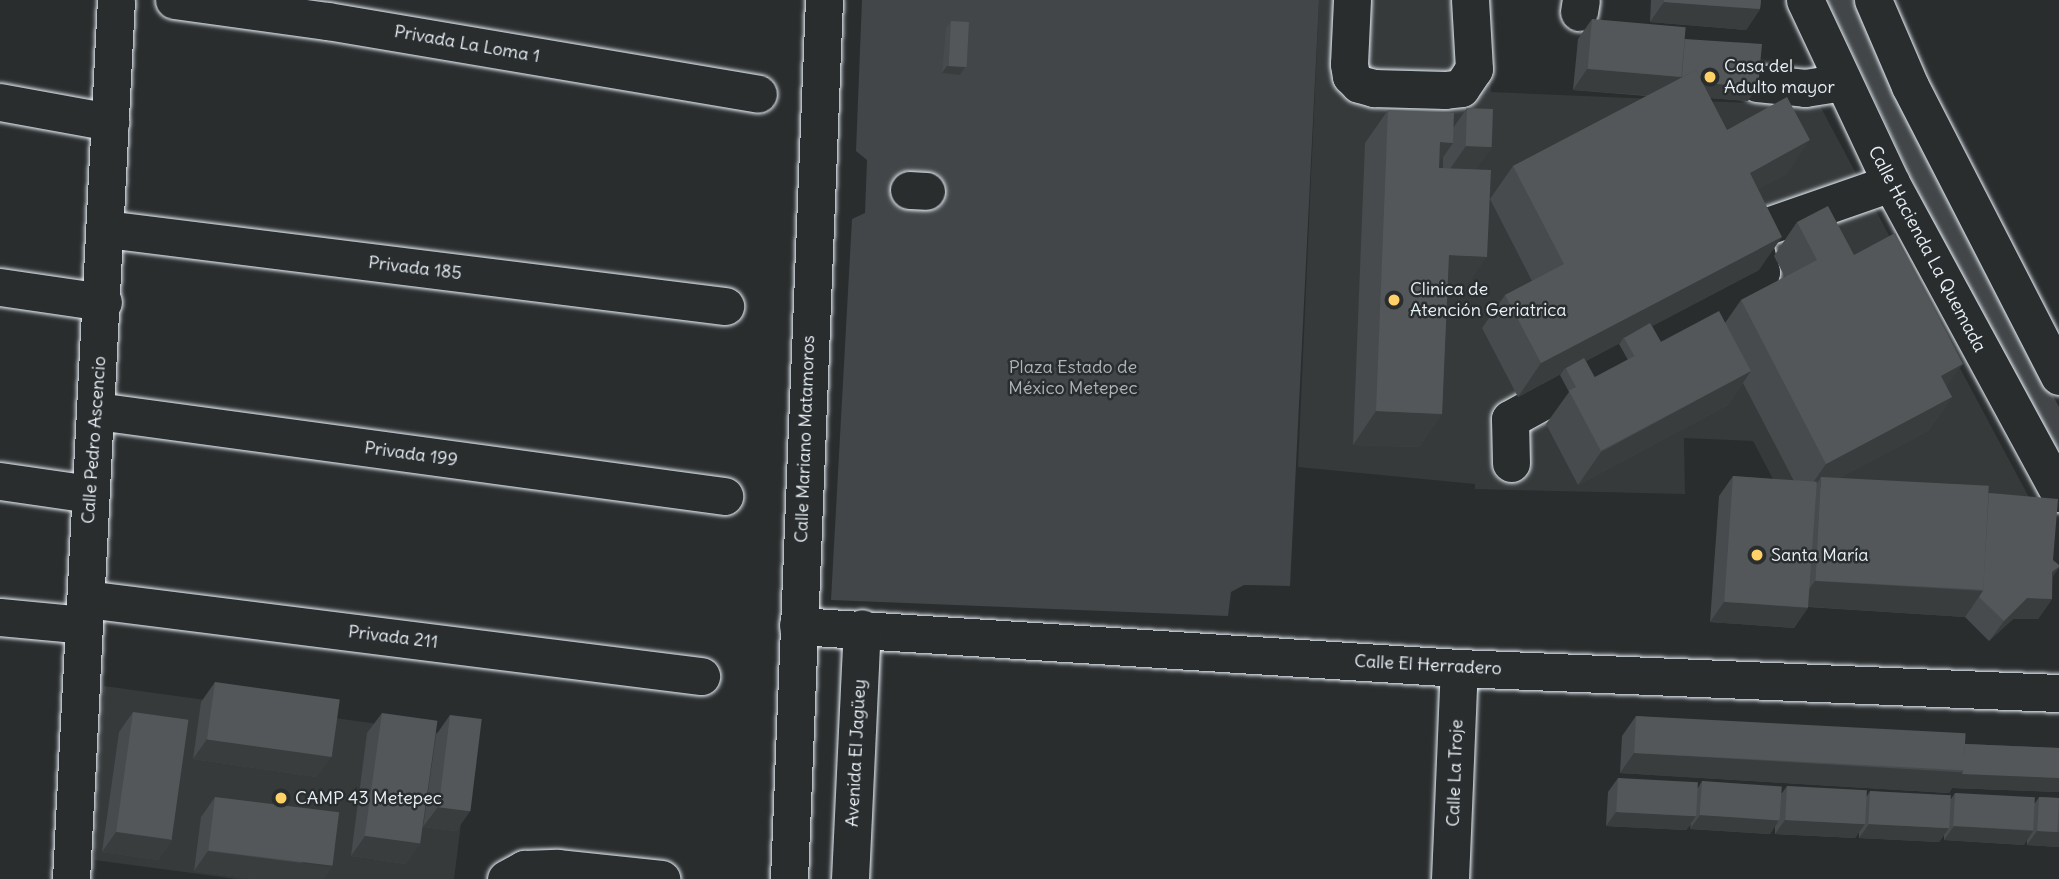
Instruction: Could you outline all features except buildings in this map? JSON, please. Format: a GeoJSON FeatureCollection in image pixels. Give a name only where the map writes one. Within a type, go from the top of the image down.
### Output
{"type":"FeatureCollection","features":[{"type":"Feature","properties":{"kind":"street","name":"Calle Pedro Ascencio"},"geometry":{"type":"LineString","coordinates":[[71,879],[90,494],[103,302],[116,0]]}},
{"type":"Feature","properties":{"kind":"street","name":"Privada La Loma 1"},"geometry":{"type":"LineString","coordinates":[[174,0],[328,10],[758,93]]}},
{"type":"Feature","properties":{"kind":"street","name":"Calle Mariano Matamoros"},"geometry":{"type":"LineString","coordinates":[[789,879],[824,0]]}},
{"type":"Feature","properties":{"kind":"street"},"geometry":{"type":"LineString","coordinates":[[1352,0],[1349,64],[1351,76],[1359,84],[1374,88],[1445,90],[1461,88],[1474,69],[1471,0]]}},
{"type":"Feature","properties":{"kind":"street","name":"Calle Hacienda La Quemada"},"geometry":{"type":"LineString","coordinates":[[1805,0],[1891,183],[2059,492]]}},
{"type":"Feature","properties":{"kind":"street"},"geometry":{"type":"LineString","coordinates":[[1873,0],[1915,98],[2059,376]]}},
{"type":"Feature","properties":{"kind":"street"},"geometry":{"type":"LineString","coordinates":[[1757,83],[1805,89],[1842,82]]}},
{"type":"Feature","properties":{"kind":"street"},"geometry":{"type":"LineString","coordinates":[[0,102],[110,122]]}},
{"type":"Feature","properties":{"kind":"street"},"geometry":{"type":"LineString","coordinates":[[1511,463],[1510,419],[1749,292],[1761,272],[1754,243],[1756,230],[1891,183]]}},
{"type":"Feature","properties":{"kind":"street","name":"Privada 185"},"geometry":{"type":"LineString","coordinates":[[106,229],[725,306]]}},
{"type":"Feature","properties":{"kind":"street"},"geometry":{"type":"LineString","coordinates":[[0,287],[103,302]]}},
{"type":"Feature","properties":{"kind":"street","name":"Privada 199"},"geometry":{"type":"LineString","coordinates":[[97,411],[724,496]]}},
{"type":"Feature","properties":{"kind":"street"},"geometry":{"type":"LineString","coordinates":[[0,481],[90,494]]}},
{"type":"Feature","properties":{"kind":"street","name":"Privada 211"},"geometry":{"type":"LineString","coordinates":[[0,617],[85,612],[701,676]]}},
{"type":"Feature","properties":{"kind":"street","name":"Calle El Herradero"},"geometry":{"type":"LineString","coordinates":[[798,626],[1459,668],[2059,693]]}},
{"type":"Feature","properties":{"kind":"street","name":"Avenida El Jagüey"},"geometry":{"type":"LineString","coordinates":[[850,879],[862,628]]}},
{"type":"Feature","properties":{"kind":"street","name":"Calle La Troje"},"geometry":{"type":"LineString","coordinates":[[1450,879],[1459,668]]}},
{"type":"Feature","properties":{"kind":"street"},"geometry":{"type":"LineString","coordinates":[[506,879],[524,869],[556,868],[661,879]]}},
{"type":"Feature","properties":{"kind":"shaded area"},"geometry":{"type":"Polygon","coordinates":[[[1319,0],[1484,0],[1491,92],[1820,106],[2040,518],[1785,502],[1753,441],[1684,438],[1685,494],[1475,489],[1475,484],[1298,467],[1319,0]]]}},
{"type":"Feature","properties":{"kind":"shaded area","name":"CAMP 43 Metepec"},"geometry":{"type":"Polygon","coordinates":[[[104,686],[472,737],[454,879],[237,879],[94,860],[104,686]]]}},
{"type":"Feature","properties":{"kind":"green space","name":"Plaza Estado de México Metepec"},"geometry":{"type":"Polygon","coordinates":[[[862,0],[1319,0],[1290,586],[1244,585],[1231,592],[1228,616],[831,600],[852,219],[865,213],[867,160],[856,151],[862,0]]]}},
{"type":"Feature","properties":{"kind":"green space"},"geometry":{"type":"Polygon","coordinates":[[[1827,0],[1853,0],[1959,221],[2059,407],[2059,461],[1936,230],[1827,0]]]}},
{"type":"Feature","properties":{"kind":"place","name":"Casa del Adulto mayor"},"geometry":{"type":"Point","coordinates":[1710,77]}},
{"type":"Feature","properties":{"kind":"place","name":"Clinica de Atención Geriatrica"},"geometry":{"type":"Point","coordinates":[1394,300]}},
{"type":"Feature","properties":{"kind":"place","name":"Santa María"},"geometry":{"type":"Point","coordinates":[1757,555]}},
{"type":"Feature","properties":{"kind":"place","name":"CAMP 43 Metepec"},"geometry":{"type":"Point","coordinates":[281,798]}}]}
